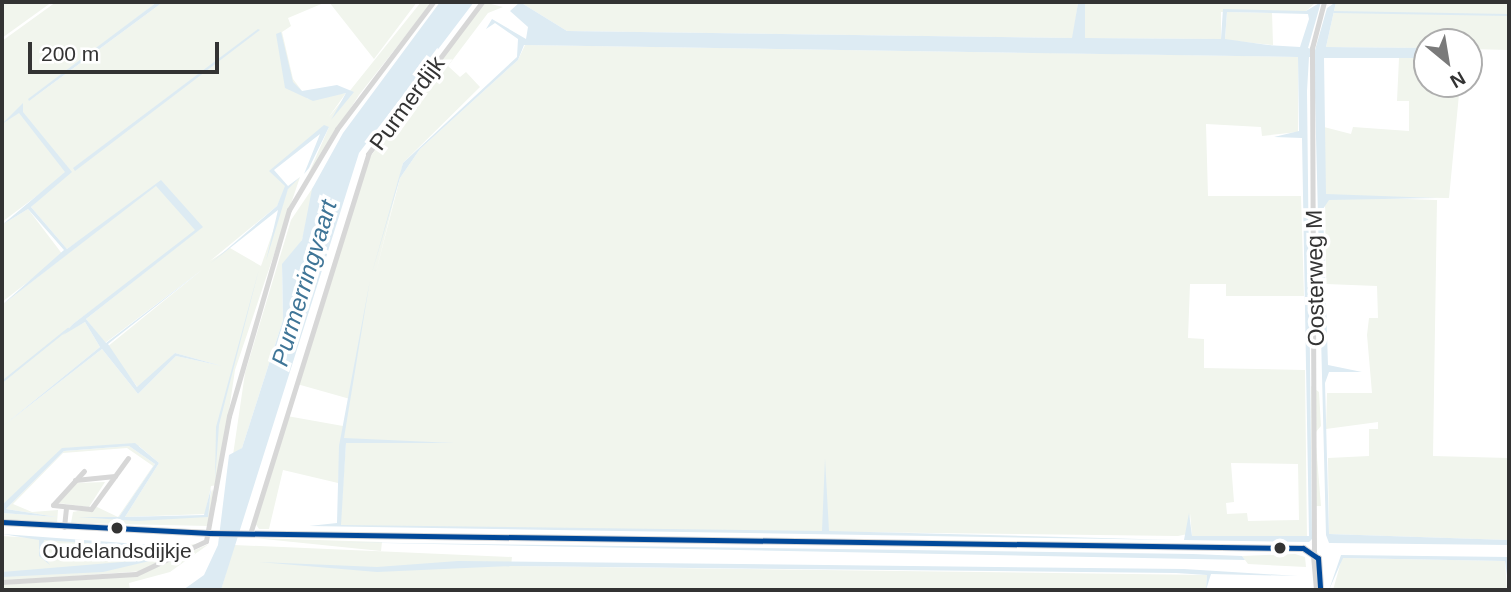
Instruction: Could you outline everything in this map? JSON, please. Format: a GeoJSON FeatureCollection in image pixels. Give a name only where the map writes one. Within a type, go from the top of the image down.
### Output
{"type":"FeatureCollection","features":[{"type":"Feature","properties":{"kind":"street"},"geometry":{"type":"LineString","coordinates":[[2,582],[142,573],[193,551],[213,533],[229,416],[289,210],[337,129],[433,2]]}},
{"type":"Feature","properties":{"kind":"street","name":"Purmerdijk"},"geometry":{"type":"LineString","coordinates":[[248,533],[368,154],[482,2]]}},
{"type":"Feature","properties":{"kind":"street","name":"Oosterweg M"},"geometry":{"type":"LineString","coordinates":[[1318,590],[1314,555],[1312,48],[1324,2]]}},
{"type":"Feature","properties":{"kind":"street"},"geometry":{"type":"LineString","coordinates":[[54,500],[66,508],[90,509],[128,458]]}},
{"type":"Feature","properties":{"kind":"street"},"geometry":{"type":"LineString","coordinates":[[45,509],[84,471]]}},
{"type":"Feature","properties":{"kind":"street"},"geometry":{"type":"LineString","coordinates":[[75,480],[115,476]]}},
{"type":"Feature","properties":{"kind":"street"},"geometry":{"type":"LineString","coordinates":[[64,527],[66,508]]}},
{"type":"Feature","properties":{"kind":"street"},"geometry":{"type":"LineString","coordinates":[[2,522],[213,533],[1303,548],[1314,555]]}},
{"type":"Feature","properties":{"kind":"shaded area"},"geometry":{"type":"Polygon","coordinates":[[[2,2],[52,2],[2,38],[2,2]]]}},
{"type":"Feature","properties":{"kind":"shaded area"},"geometry":{"type":"Polygon","coordinates":[[[56,2],[157,2],[29,101],[163,2],[326,2],[288,18],[291,26],[282,32],[293,79],[308,99],[346,93],[328,118],[421,2],[432,2],[359,95],[308,175],[329,127],[270,171],[287,186],[277,206],[210,261],[230,248],[261,266],[288,188],[300,177],[235,370],[218,485],[211,486],[205,514],[125,517],[159,463],[139,446],[65,448],[2,505],[2,305],[125,209],[67,249],[31,207],[62,177],[2,222],[2,41],[56,2]],[[202,227],[73,324],[68,331],[85,322],[100,347],[3,426],[102,349],[138,394],[176,356],[222,366],[175,353],[139,389],[107,347],[203,269],[105,343],[86,319],[202,227]]]}},
{"type":"Feature","properties":{"kind":"shaded area"},"geometry":{"type":"Polygon","coordinates":[[[329,2],[417,2],[374,59],[329,2]]]}},
{"type":"Feature","properties":{"kind":"shaded area"},"geometry":{"type":"Polygon","coordinates":[[[483,2],[503,7],[488,13],[448,66],[460,77],[466,72],[480,87],[403,163],[375,276],[400,178],[420,149],[518,60],[525,45],[1298,57],[1298,132],[1262,136],[1261,127],[1206,124],[1208,196],[1301,196],[1304,296],[1226,296],[1226,284],[1190,284],[1188,338],[1204,339],[1204,368],[1305,370],[1307,540],[1192,536],[1190,513],[1188,534],[1178,536],[340,526],[346,443],[454,443],[349,441],[343,438],[350,399],[297,384],[368,160],[483,2]],[[1231,463],[1234,502],[1226,503],[1227,514],[1247,513],[1248,521],[1299,520],[1298,464],[1231,463]]]}},
{"type":"Feature","properties":{"kind":"shaded area"},"geometry":{"type":"Polygon","coordinates":[[[520,2],[1312,2],[1314,4],[1306,11],[1221,12],[1221,39],[1085,38],[1078,3],[1073,38],[567,31],[520,2]]]}},
{"type":"Feature","properties":{"kind":"shaded area"},"geometry":{"type":"Polygon","coordinates":[[[1336,2],[1509,2],[1509,50],[1483,49],[1483,28],[1413,28],[1413,48],[1326,47],[1336,2]]]}},
{"type":"Feature","properties":{"kind":"shaded area"},"geometry":{"type":"Polygon","coordinates":[[[1227,12],[1272,13],[1273,45],[1225,40],[1227,12]]]}},
{"type":"Feature","properties":{"kind":"shaded area"},"geometry":{"type":"Polygon","coordinates":[[[1399,58],[1413,58],[1413,98],[1459,98],[1449,198],[1345,197],[1437,200],[1433,456],[1509,458],[1509,540],[1329,534],[1328,458],[1369,456],[1369,429],[1378,429],[1378,422],[1326,429],[1327,393],[1372,393],[1367,335],[1369,318],[1378,318],[1377,286],[1326,284],[1324,127],[1351,134],[1353,127],[1409,131],[1409,101],[1397,101],[1399,58]]]}},
{"type":"Feature","properties":{"kind":"shaded area"},"geometry":{"type":"Polygon","coordinates":[[[320,177],[302,240],[282,269],[283,320],[242,448],[233,455],[245,373],[291,220],[320,177]]]}},
{"type":"Feature","properties":{"kind":"shaded area"},"geometry":{"type":"Polygon","coordinates":[[[28,209],[63,255],[2,302],[2,225],[28,209]]]}},
{"type":"Feature","properties":{"kind":"shaded area"},"geometry":{"type":"Polygon","coordinates":[[[1311,386],[1319,392],[1321,426],[1315,433],[1321,506],[1312,506],[1311,386]]]}},
{"type":"Feature","properties":{"kind":"shaded area"},"geometry":{"type":"Polygon","coordinates":[[[287,416],[343,426],[338,483],[283,470],[269,529],[259,529],[255,523],[287,416]]]}},
{"type":"Feature","properties":{"kind":"shaded area"},"geometry":{"type":"Polygon","coordinates":[[[129,446],[155,464],[119,517],[206,517],[212,489],[217,500],[209,526],[71,523],[73,512],[97,507],[118,517],[153,466],[127,448],[63,453],[13,504],[32,512],[58,510],[57,523],[2,520],[2,513],[57,517],[6,509],[64,451],[129,446]]]}},
{"type":"Feature","properties":{"kind":"shaded area"},"geometry":{"type":"Polygon","coordinates":[[[105,482],[89,507],[58,503],[76,483],[105,482]]]}},
{"type":"Feature","properties":{"kind":"shaded area"},"geometry":{"type":"Polygon","coordinates":[[[2,536],[179,547],[200,543],[144,571],[2,581],[2,536]]]}},
{"type":"Feature","properties":{"kind":"shaded area"},"geometry":{"type":"Polygon","coordinates":[[[254,538],[382,542],[381,551],[254,538]]]}},
{"type":"Feature","properties":{"kind":"shaded area"},"geometry":{"type":"Polygon","coordinates":[[[209,544],[170,572],[129,583],[130,590],[2,590],[2,585],[135,576],[209,544]]]}},
{"type":"Feature","properties":{"kind":"shaded area"},"geometry":{"type":"Polygon","coordinates":[[[234,545],[512,557],[511,566],[1207,575],[1206,590],[221,590],[234,545]]]}},
{"type":"Feature","properties":{"kind":"shaded area"},"geometry":{"type":"Polygon","coordinates":[[[1295,554],[1305,557],[1306,567],[1248,564],[1242,556],[1295,554]]]}},
{"type":"Feature","properties":{"kind":"shaded area"},"geometry":{"type":"Polygon","coordinates":[[[1342,558],[1505,561],[1507,590],[1333,590],[1342,558]]]}},
{"type":"Feature","properties":{"kind":"water"},"geometry":{"type":"Polygon","coordinates":[[[157,2],[163,2],[29,101],[28,99],[157,2]]]}},
{"type":"Feature","properties":{"kind":"water","name":"Purmerringvaart"},"geometry":{"type":"Polygon","coordinates":[[[440,2],[474,2],[359,153],[221,590],[183,590],[204,575],[218,545],[229,455],[242,448],[283,320],[282,264],[302,240],[312,189],[343,133],[440,2]]]}},
{"type":"Feature","properties":{"kind":"water"},"geometry":{"type":"Polygon","coordinates":[[[520,2],[567,31],[1072,38],[1078,3],[1085,4],[1085,38],[1221,39],[1223,9],[1306,11],[1321,2],[1308,48],[1315,50],[1327,8],[1336,2],[1326,47],[1413,48],[1413,58],[1324,58],[1326,194],[1437,198],[1329,200],[1323,209],[1328,365],[1362,372],[1329,372],[1325,383],[1329,534],[1509,540],[1509,545],[1329,543],[1326,535],[1314,57],[1309,57],[1307,91],[1312,539],[1309,542],[1184,540],[1189,513],[1192,536],[1309,536],[1302,138],[1274,137],[1299,131],[1298,57],[524,45],[518,60],[420,149],[400,178],[371,276],[403,163],[517,57],[518,39],[495,23],[486,29],[492,19],[526,39],[528,27],[510,11],[520,2]],[[1227,12],[1225,39],[1300,47],[1309,19],[1308,14],[1227,12]]]}},
{"type":"Feature","properties":{"kind":"water"},"geometry":{"type":"Polygon","coordinates":[[[260,30],[75,171],[73,168],[260,30]]]}},
{"type":"Feature","properties":{"kind":"water"},"geometry":{"type":"Polygon","coordinates":[[[281,32],[293,82],[302,91],[337,85],[354,92],[331,120],[346,93],[313,101],[285,88],[276,34],[281,32]]]}},
{"type":"Feature","properties":{"kind":"water"},"geometry":{"type":"Polygon","coordinates":[[[23,103],[23,112],[72,172],[31,207],[67,249],[161,180],[203,227],[86,319],[106,343],[203,269],[108,344],[137,387],[175,353],[222,366],[176,356],[138,394],[102,349],[3,426],[100,347],[85,322],[63,335],[73,324],[195,230],[156,186],[2,305],[64,250],[28,209],[2,225],[65,172],[19,113],[2,124],[23,103]]]}},
{"type":"Feature","properties":{"kind":"water"},"geometry":{"type":"Polygon","coordinates":[[[324,125],[329,127],[304,174],[320,134],[274,170],[288,186],[300,177],[288,189],[266,261],[278,210],[211,263],[277,206],[285,186],[269,171],[324,125]]]}},
{"type":"Feature","properties":{"kind":"water"},"geometry":{"type":"Polygon","coordinates":[[[259,269],[219,425],[215,481],[216,427],[259,269]]]}},
{"type":"Feature","properties":{"kind":"water"},"geometry":{"type":"Polygon","coordinates":[[[370,280],[344,438],[454,443],[346,443],[341,525],[822,531],[825,458],[829,531],[1178,540],[309,526],[337,523],[339,446],[370,280]]]}},
{"type":"Feature","properties":{"kind":"water"},"geometry":{"type":"Polygon","coordinates":[[[135,443],[159,463],[125,517],[204,515],[211,488],[208,517],[137,521],[78,517],[119,517],[155,464],[129,446],[64,451],[6,509],[57,517],[2,513],[2,505],[62,448],[135,443]]]}},
{"type":"Feature","properties":{"kind":"water"},"geometry":{"type":"Polygon","coordinates":[[[2,534],[180,548],[165,556],[171,549],[44,540],[42,554],[50,565],[39,556],[39,540],[2,534]]]}},
{"type":"Feature","properties":{"kind":"water"},"geometry":{"type":"Polygon","coordinates":[[[332,542],[1193,554],[1242,556],[1245,560],[332,542]]]}},
{"type":"Feature","properties":{"kind":"water"},"geometry":{"type":"Polygon","coordinates":[[[1341,555],[1509,557],[1509,590],[1505,561],[1343,558],[1329,590],[1341,555]]]}},
{"type":"Feature","properties":{"kind":"water"},"geometry":{"type":"Polygon","coordinates":[[[158,559],[103,572],[2,577],[2,572],[158,559]]]}},
{"type":"Feature","properties":{"kind":"water"},"geometry":{"type":"Polygon","coordinates":[[[458,561],[1184,569],[1298,576],[1211,574],[1206,590],[1207,575],[1176,573],[511,566],[377,572],[259,562],[377,567],[458,561]]]}},
{"type":"Feature","properties":{"kind":"waterway"},"geometry":{"type":"LineString","coordinates":[[1334,12],[1509,15]]}},
{"type":"Feature","properties":{"kind":"waterway"},"geometry":{"type":"LineString","coordinates":[[2,382],[68,329]]}},
{"type":"Feature","properties":{"kind":"transit line"},"geometry":{"type":"LineString","coordinates":[[2,522],[210,533],[1303,548],[1318,558],[1320,590]]}},
{"type":"Feature","properties":{"kind":"place","name":"Oudelandsdijkje"},"geometry":{"type":"Point","coordinates":[117,528]}}]}
